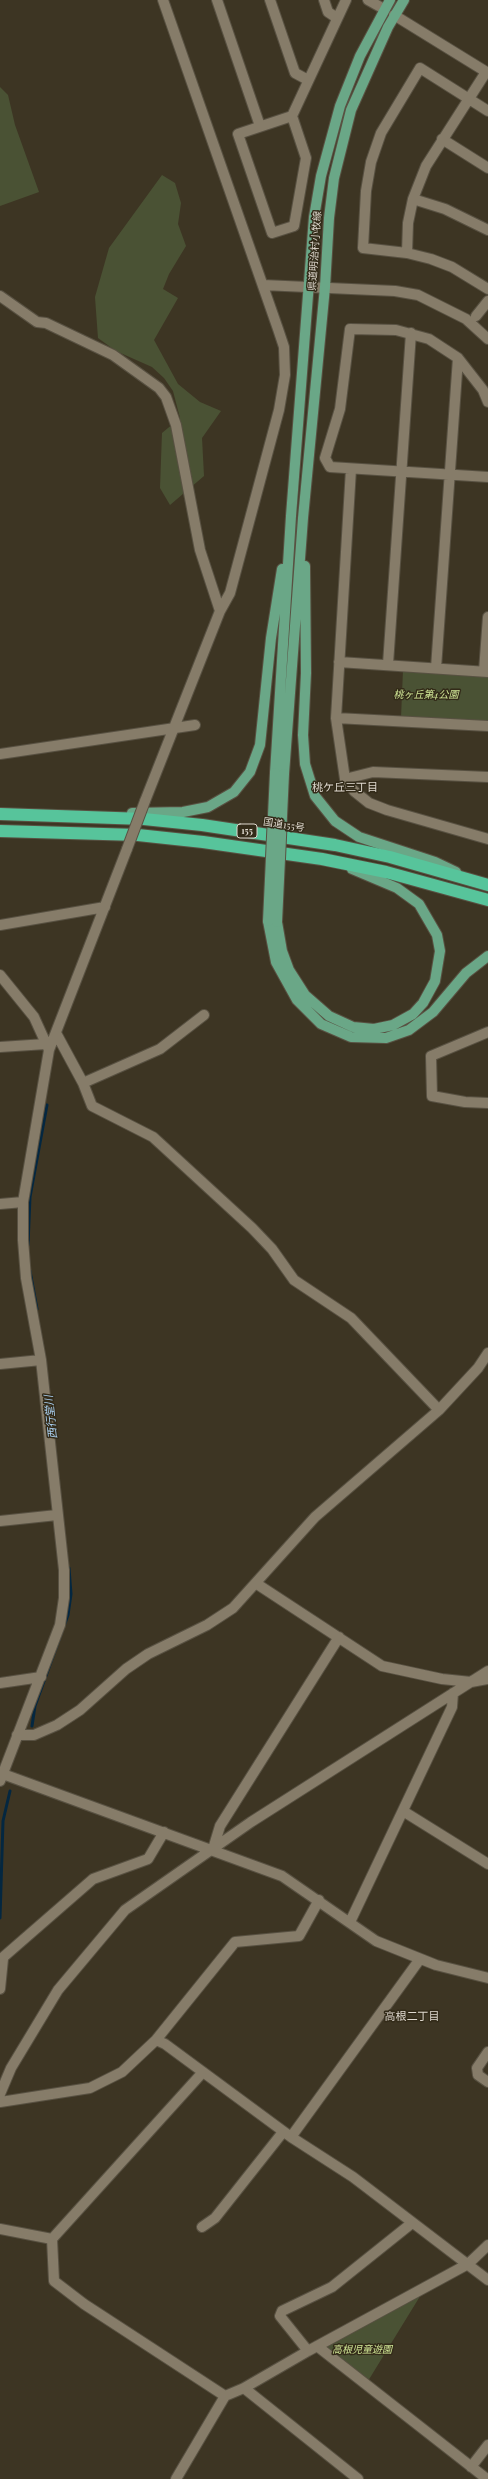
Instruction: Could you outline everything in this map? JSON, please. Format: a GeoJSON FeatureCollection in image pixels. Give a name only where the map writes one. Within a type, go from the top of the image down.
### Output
{"type":"FeatureCollection","features":[{"type":"Feature","properties":{"kind":"highway","name":"国道155号"},"geometry":{"type":"LineString","coordinates":[[0,814],[144,819],[202,825],[335,845],[390,857],[488,885]]}},
{"type":"Feature","properties":{"kind":"highway","name":"155"},"geometry":{"type":"LineString","coordinates":[[0,831],[138,835],[322,859],[386,872],[488,900]]}},
{"type":"Feature","properties":{"kind":"main road","name":"県道明治村小牧線"},"geometry":{"type":"LineString","coordinates":[[291,516],[314,217],[327,149],[340,106],[354,70],[384,9],[390,0]]}},
{"type":"Feature","properties":{"kind":"main road","name":"県道明治村小牧線"},"geometry":{"type":"LineString","coordinates":[[303,518],[325,287],[329,218],[340,151],[351,110],[394,15],[404,0]]}},
{"type":"Feature","properties":{"kind":"main road"},"geometry":{"type":"LineString","coordinates":[[384,9],[394,15]]}},
{"type":"Feature","properties":{"kind":"main road"},"geometry":{"type":"LineString","coordinates":[[291,516],[273,922],[276,962],[297,1000],[321,1024],[351,1037],[386,1038],[409,1030],[433,1012],[466,973],[488,956]]}},
{"type":"Feature","properties":{"kind":"main road"},"geometry":{"type":"LineString","coordinates":[[28,815],[183,812],[208,807],[224,800],[243,783],[250,772],[260,745],[271,638],[291,516]]}},
{"type":"Feature","properties":{"kind":"main road"},"geometry":{"type":"LineString","coordinates":[[280,774],[303,518]]}},
{"type":"Feature","properties":{"kind":"main road"},"geometry":{"type":"LineString","coordinates":[[303,518],[306,600],[303,735],[305,764],[315,796],[335,821],[359,837],[435,862],[464,877]]}},
{"type":"Feature","properties":{"kind":"main road"},"geometry":{"type":"LineString","coordinates":[[273,922],[289,970],[305,995],[329,1016],[353,1027],[374,1029],[400,1022],[413,1014],[423,1003],[435,981],[440,950],[437,935],[419,904],[397,888],[368,875],[322,859]]}},
{"type":"Feature","properties":{"kind":"street"},"geometry":{"type":"LineString","coordinates":[[163,0],[284,347],[285,375],[279,410],[230,593],[220,611],[56,1033],[47,1047],[24,1202],[23,1240],[26,1278],[40,1360],[58,1515],[64,1598],[60,1625],[41,1677],[25,1735],[1,1776],[213,1849],[282,1876],[319,1900],[376,1941],[420,1959],[488,1978]]}},
{"type":"Feature","properties":{"kind":"street"},"geometry":{"type":"LineString","coordinates":[[217,0],[260,126]]}},
{"type":"Feature","properties":{"kind":"street"},"geometry":{"type":"LineString","coordinates":[[270,0],[295,73],[308,80]]}},
{"type":"Feature","properties":{"kind":"street"},"geometry":{"type":"LineString","coordinates":[[324,0],[328,12],[338,18]]}},
{"type":"Feature","properties":{"kind":"street"},"geometry":{"type":"LineString","coordinates":[[292,116],[238,134],[272,233],[294,226],[306,158],[292,116],[346,0]]}},
{"type":"Feature","properties":{"kind":"street"},"geometry":{"type":"LineString","coordinates":[[368,0],[384,9]]}},
{"type":"Feature","properties":{"kind":"street"},"geometry":{"type":"LineString","coordinates":[[394,15],[487,72],[442,139],[426,166],[413,199],[408,222],[406,253]]}},
{"type":"Feature","properties":{"kind":"street"},"geometry":{"type":"LineString","coordinates":[[488,111],[420,68],[381,133],[371,162],[366,191],[362,248],[406,253],[452,267],[488,289]]}},
{"type":"Feature","properties":{"kind":"street"},"geometry":{"type":"LineString","coordinates":[[442,139],[488,168]]}},
{"type":"Feature","properties":{"kind":"street"},"geometry":{"type":"LineString","coordinates":[[413,199],[445,209],[488,230]]}},
{"type":"Feature","properties":{"kind":"street"},"geometry":{"type":"LineString","coordinates":[[263,285],[395,291],[418,295],[466,319],[488,339]]}},
{"type":"Feature","properties":{"kind":"street"},"geometry":{"type":"LineString","coordinates":[[0,296],[37,322],[46,323],[113,355],[159,388],[166,397],[176,424],[200,550],[220,611]]}},
{"type":"Feature","properties":{"kind":"street"},"geometry":{"type":"LineString","coordinates":[[476,316],[488,301]]}},
{"type":"Feature","properties":{"kind":"street"},"geometry":{"type":"LineString","coordinates":[[488,402],[483,390],[458,358],[429,339],[396,330],[350,329],[340,409],[325,458],[330,467],[488,477]]}},
{"type":"Feature","properties":{"kind":"street"},"geometry":{"type":"LineString","coordinates":[[388,664],[411,333]]}},
{"type":"Feature","properties":{"kind":"street"},"geometry":{"type":"LineString","coordinates":[[436,668],[458,358]]}},
{"type":"Feature","properties":{"kind":"street"},"geometry":{"type":"LineString","coordinates":[[351,468],[336,718],[345,779],[354,791],[369,802],[387,810],[488,839]]}},
{"type":"Feature","properties":{"kind":"street"},"geometry":{"type":"LineString","coordinates":[[339,662],[486,671],[488,617]]}},
{"type":"Feature","properties":{"kind":"street"},"geometry":{"type":"LineString","coordinates":[[336,718],[488,726]]}},
{"type":"Feature","properties":{"kind":"street"},"geometry":{"type":"LineString","coordinates":[[0,754],[195,725]]}},
{"type":"Feature","properties":{"kind":"street"},"geometry":{"type":"LineString","coordinates":[[345,779],[373,772],[488,777]]}},
{"type":"Feature","properties":{"kind":"street"},"geometry":{"type":"LineString","coordinates":[[0,926],[105,907]]}},
{"type":"Feature","properties":{"kind":"street"},"geometry":{"type":"LineString","coordinates":[[0,975],[34,1017],[47,1047]]}},
{"type":"Feature","properties":{"kind":"street"},"geometry":{"type":"LineString","coordinates":[[83,1083],[160,1048],[204,1015]]}},
{"type":"Feature","properties":{"kind":"street"},"geometry":{"type":"LineString","coordinates":[[488,1032],[431,1056],[432,1096],[465,1102],[488,1103]]}},
{"type":"Feature","properties":{"kind":"street"},"geometry":{"type":"LineString","coordinates":[[56,1033],[83,1083],[92,1106],[153,1138],[252,1228],[272,1249],[294,1280],[351,1318],[439,1410]]}},
{"type":"Feature","properties":{"kind":"street"},"geometry":{"type":"LineString","coordinates":[[0,1047],[47,1047]]}},
{"type":"Feature","properties":{"kind":"street"},"geometry":{"type":"LineString","coordinates":[[0,1204],[24,1202]]}},
{"type":"Feature","properties":{"kind":"street"},"geometry":{"type":"LineString","coordinates":[[25,1735],[57,1726],[80,1710],[126,1669],[148,1654],[207,1625],[233,1608],[257,1584],[315,1517],[439,1410],[478,1368],[488,1353]]}},
{"type":"Feature","properties":{"kind":"street"},"geometry":{"type":"LineString","coordinates":[[0,1364],[40,1360]]}},
{"type":"Feature","properties":{"kind":"street"},"geometry":{"type":"LineString","coordinates":[[0,1521],[58,1515]]}},
{"type":"Feature","properties":{"kind":"street"},"geometry":{"type":"LineString","coordinates":[[257,1584],[382,1666],[442,1680],[471,1682],[488,1679]]}},
{"type":"Feature","properties":{"kind":"street"},"geometry":{"type":"LineString","coordinates":[[213,1849],[220,1826],[339,1638]]}},
{"type":"Feature","properties":{"kind":"street"},"geometry":{"type":"LineString","coordinates":[[0,2094],[11,2068],[58,1990],[125,1910],[213,1849],[488,1671]]}},
{"type":"Feature","properties":{"kind":"street"},"geometry":{"type":"LineString","coordinates":[[0,1682],[41,1677]]}},
{"type":"Feature","properties":{"kind":"street"},"geometry":{"type":"LineString","coordinates":[[350,1922],[452,1707],[453,1693]]}},
{"type":"Feature","properties":{"kind":"street"},"geometry":{"type":"LineString","coordinates":[[403,1811],[488,1864]]}},
{"type":"Feature","properties":{"kind":"street"},"geometry":{"type":"LineString","coordinates":[[0,1989],[2,1959],[93,1879],[148,1859],[164,1832]]}},
{"type":"Feature","properties":{"kind":"street"},"geometry":{"type":"LineString","coordinates":[[0,2102],[51,2096],[90,2088],[122,2072],[156,2040],[235,1942],[299,1936],[319,1900]]}},
{"type":"Feature","properties":{"kind":"street"},"geometry":{"type":"LineString","coordinates":[[202,2227],[215,2218],[287,2134],[420,1959]]}},
{"type":"Feature","properties":{"kind":"street"},"geometry":{"type":"LineString","coordinates":[[156,2040],[165,2044],[287,2134],[353,2177],[488,2280]]}},
{"type":"Feature","properties":{"kind":"street"},"geometry":{"type":"LineString","coordinates":[[488,2052],[476,2068],[478,2074],[488,2082]]}},
{"type":"Feature","properties":{"kind":"street"},"geometry":{"type":"LineString","coordinates":[[203,2072],[52,2239],[54,2281],[84,2304],[225,2396]]}},
{"type":"Feature","properties":{"kind":"street"},"geometry":{"type":"LineString","coordinates":[[412,2223],[332,2287],[282,2311],[280,2316],[312,2348],[487,2479]]}},
{"type":"Feature","properties":{"kind":"street"},"geometry":{"type":"LineString","coordinates":[[0,2229],[52,2239]]}},
{"type":"Feature","properties":{"kind":"street"},"geometry":{"type":"LineString","coordinates":[[176,2479],[225,2396],[244,2388],[312,2348],[468,2264],[488,2245]]}},
{"type":"Feature","properties":{"kind":"street"},"geometry":{"type":"LineString","coordinates":[[244,2388],[358,2479]]}},
{"type":"Feature","properties":{"kind":"street"},"geometry":{"type":"LineString","coordinates":[[471,2467],[488,2445]]}},
{"type":"Feature","properties":{"kind":"green space"},"geometry":{"type":"Polygon","coordinates":[[[0,87],[8,95],[15,125],[39,192],[0,206],[0,87]]]}},
{"type":"Feature","properties":{"kind":"green space"},"geometry":{"type":"Polygon","coordinates":[[[162,175],[175,183],[181,203],[178,224],[186,246],[169,274],[163,289],[178,298],[154,340],[178,384],[200,402],[221,411],[202,438],[204,476],[170,505],[160,488],[162,433],[180,418],[173,391],[164,378],[152,367],[116,351],[98,338],[95,297],[109,248],[162,175]]]}},
{"type":"Feature","properties":{"kind":"green space","name":"桃ヶ丘第4公園"},"geometry":{"type":"Polygon","coordinates":[[[403,670],[488,676],[488,722],[401,718],[403,670]]]}},
{"type":"Feature","properties":{"kind":"green space","name":"高根児童遊園"},"geometry":{"type":"Polygon","coordinates":[[[422,2293],[368,2381],[327,2349],[327,2345],[422,2293]]]}},
{"type":"Feature","properties":{"kind":"waterway","name":"西行堂川"},"geometry":{"type":"LineString","coordinates":[[28,1245],[30,1197],[47,1105]]}},
{"type":"Feature","properties":{"kind":"waterway","name":"西行堂川"},"geometry":{"type":"LineString","coordinates":[[30,1271],[37,1309]]}},
{"type":"Feature","properties":{"kind":"waterway","name":"西行堂川"},"geometry":{"type":"LineString","coordinates":[[32,1726],[35,1706],[68,1615],[71,1594],[69,1568]]}},
{"type":"Feature","properties":{"kind":"waterway","name":"西行堂川"},"geometry":{"type":"LineString","coordinates":[[0,1918],[3,1821],[10,1791]]}},
{"type":"Feature","properties":{"kind":"district","name":"桃ケ丘三丁目"},"geometry":{"type":"Point","coordinates":[345,788]}},
{"type":"Feature","properties":{"kind":"district","name":"高根二丁目"},"geometry":{"type":"Point","coordinates":[412,2017]}}]}
